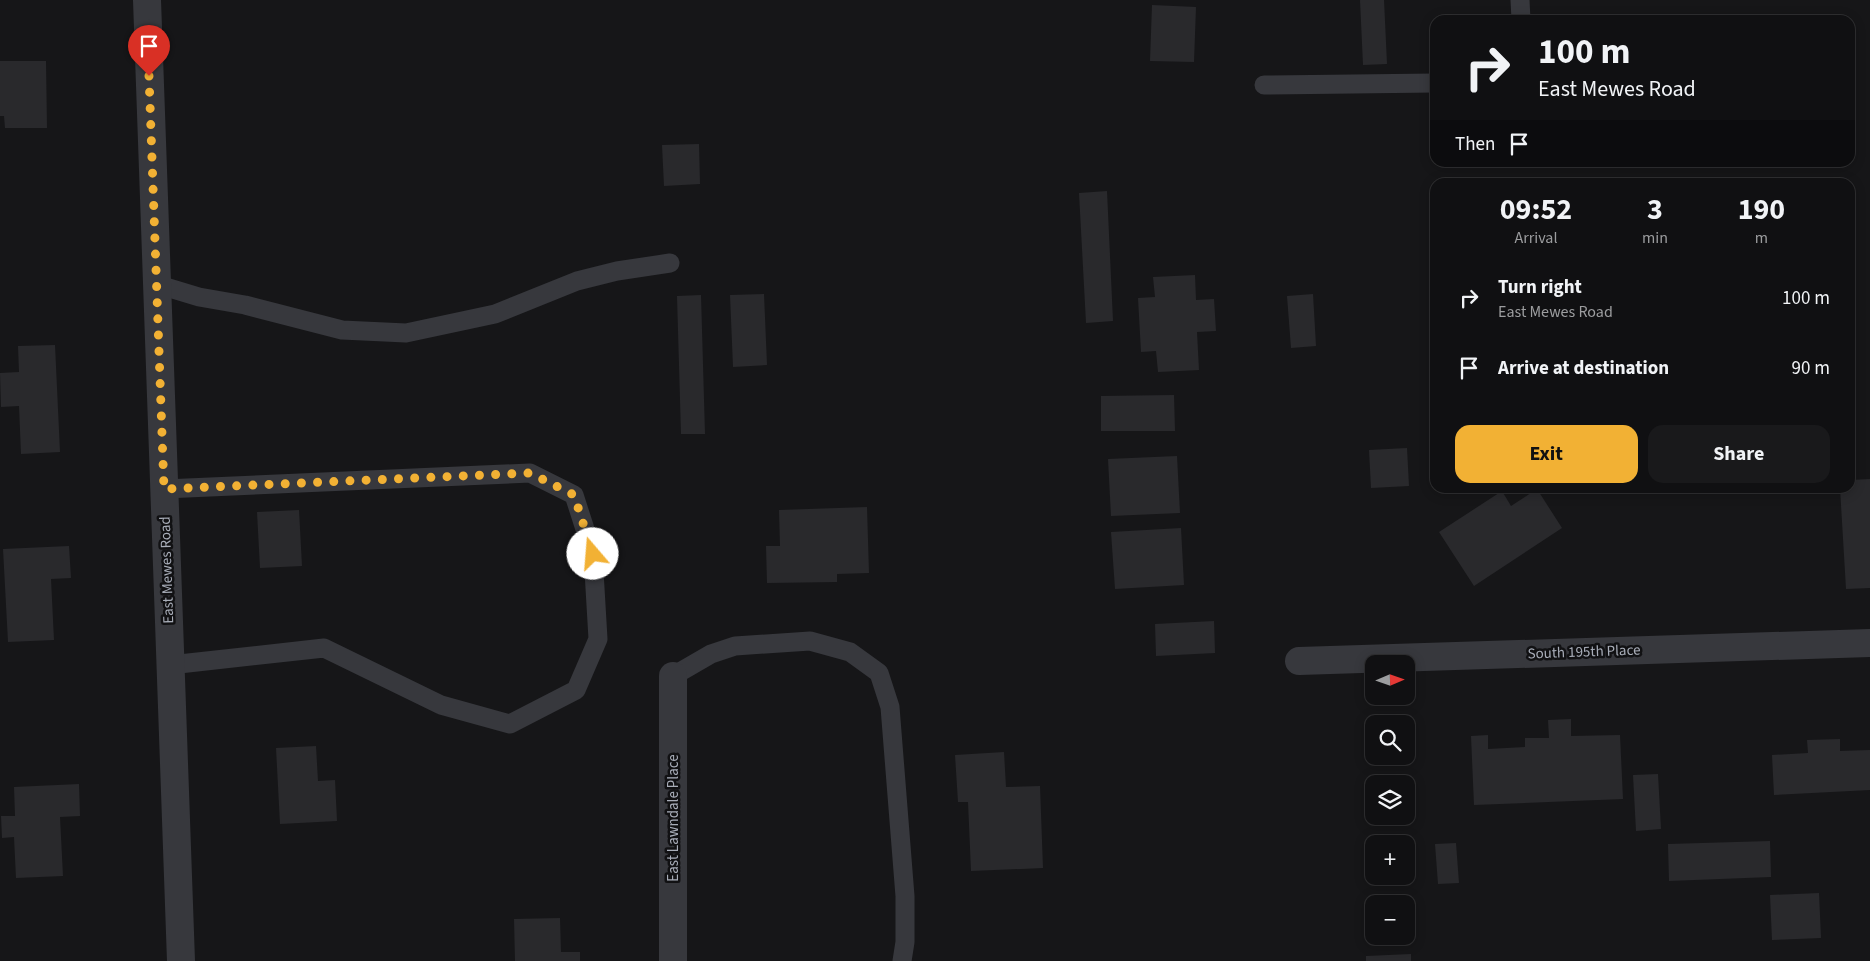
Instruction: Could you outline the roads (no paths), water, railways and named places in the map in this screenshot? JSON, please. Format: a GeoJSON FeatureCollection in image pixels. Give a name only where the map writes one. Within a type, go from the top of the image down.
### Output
{"type":"FeatureCollection","features":[{"type":"Feature","properties":{"kind":"street","name":"East Mewes Road"},"geometry":{"type":"LineString","coordinates":[[146,0],[182,961]]}},
{"type":"Feature","properties":{"kind":"street","name":"South 195th Place"},"geometry":{"type":"LineString","coordinates":[[1299,661],[1870,643]]}},
{"type":"Feature","properties":{"kind":"street","name":"East Lawndale Place"},"geometry":{"type":"LineString","coordinates":[[673,676],[673,961]]}},
{"type":"Feature","properties":{"kind":"lane"},"geometry":{"type":"LineString","coordinates":[[1520,0],[1521,15]]}},
{"type":"Feature","properties":{"kind":"lane"},"geometry":{"type":"LineString","coordinates":[[1264,85],[1430,83]]}},
{"type":"Feature","properties":{"kind":"lane"},"geometry":{"type":"LineString","coordinates":[[156,284],[199,297],[245,305],[342,330],[406,333],[495,314],[577,281],[617,271],[670,263]]}},
{"type":"Feature","properties":{"kind":"lane"},"geometry":{"type":"LineString","coordinates":[[164,489],[530,473],[574,495],[593,554],[598,639],[576,690],[510,724],[441,706],[324,648],[170,665]]}},
{"type":"Feature","properties":{"kind":"lane"},"geometry":{"type":"LineString","coordinates":[[673,676],[711,654],[735,646],[810,641],[850,652],[879,673],[890,707],[891,717],[905,896],[905,942],[902,961]]}}]}
